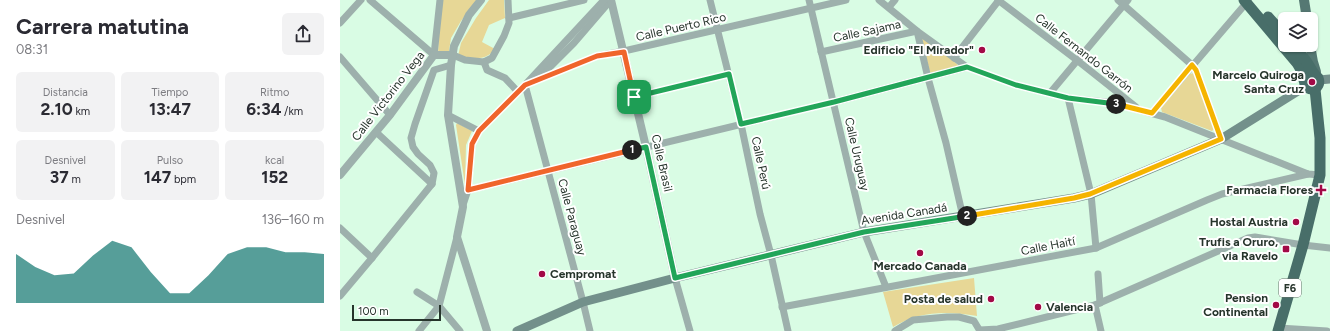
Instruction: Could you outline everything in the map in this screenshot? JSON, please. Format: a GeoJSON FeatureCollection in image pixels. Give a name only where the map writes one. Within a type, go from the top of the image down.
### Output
{"type":"FeatureCollection","features":[{"type":"Feature","properties":{"kind":"highway"},"geometry":{"type":"LineString","coordinates":[[1249,1],[1278,29]]}},
{"type":"Feature","properties":{"kind":"highway","name":"F6"},"geometry":{"type":"LineString","coordinates":[[1249,1],[1302,70],[1314,77],[1320,138],[1320,175],[1303,245],[1279,329]]}},
{"type":"Feature","properties":{"kind":"highway"},"geometry":{"type":"LineString","coordinates":[[1297,52],[1314,77]]}},
{"type":"Feature","properties":{"kind":"main road"},"geometry":{"type":"LineString","coordinates":[[1304,0],[1306,12]]}},
{"type":"Feature","properties":{"kind":"main road"},"geometry":{"type":"LineString","coordinates":[[1311,52],[1314,77]]}},
{"type":"Feature","properties":{"kind":"main road","name":"Avenida Canadá"},"geometry":{"type":"LineString","coordinates":[[517,331],[583,302],[864,232],[963,217],[1090,194],[1221,139],[1314,77]]}},
{"type":"Feature","properties":{"kind":"street"},"geometry":{"type":"LineString","coordinates":[[340,23],[361,0]]}},
{"type":"Feature","properties":{"kind":"street"},"geometry":{"type":"LineString","coordinates":[[370,0],[434,55],[452,55],[465,60],[484,62],[492,58],[504,36],[509,23],[508,0]]}},
{"type":"Feature","properties":{"kind":"street","name":"Calle Victorino Vega"},"geometry":{"type":"LineString","coordinates":[[340,175],[390,115],[434,55],[440,0]]}},
{"type":"Feature","properties":{"kind":"street"},"geometry":{"type":"LineString","coordinates":[[463,206],[448,115],[451,65],[454,46],[469,15],[481,0]]}},
{"type":"Feature","properties":{"kind":"street"},"geometry":{"type":"LineString","coordinates":[[509,18],[584,0]]}},
{"type":"Feature","properties":{"kind":"street"},"geometry":{"type":"LineString","coordinates":[[419,331],[439,306],[468,190],[472,144],[479,131],[525,85],[544,73],[574,43],[609,0]]}},
{"type":"Feature","properties":{"kind":"street","name":"Calle Brasil"},"geometry":{"type":"LineString","coordinates":[[609,0],[624,52],[675,278],[690,331]]}},
{"type":"Feature","properties":{"kind":"street","name":"Calle Perú"},"geometry":{"type":"LineString","coordinates":[[710,0],[741,124],[760,214],[788,331]]}},
{"type":"Feature","properties":{"kind":"street","name":"Calle Uruguay"},"geometry":{"type":"LineString","coordinates":[[809,0],[864,232],[886,288]]}},
{"type":"Feature","properties":{"kind":"street","name":"Calle Puerto Rico"},"geometry":{"type":"LineString","coordinates":[[525,85],[597,56],[624,52],[846,0]]}},
{"type":"Feature","properties":{"kind":"street"},"geometry":{"type":"LineString","coordinates":[[879,0],[917,31],[967,67],[1016,85],[1050,94],[1068,98],[1114,103],[1152,113],[1308,174],[1320,175]]}},
{"type":"Feature","properties":{"kind":"street"},"geometry":{"type":"LineString","coordinates":[[889,7],[895,0]]}},
{"type":"Feature","properties":{"kind":"street"},"geometry":{"type":"LineString","coordinates":[[954,58],[999,0]]}},
{"type":"Feature","properties":{"kind":"street","name":"Calle Fernando Garrón"},"geometry":{"type":"LineString","coordinates":[[999,0],[1078,60],[1137,109]]}},
{"type":"Feature","properties":{"kind":"street"},"geometry":{"type":"LineString","coordinates":[[1152,113],[1249,1]]}},
{"type":"Feature","properties":{"kind":"street"},"geometry":{"type":"LineString","coordinates":[[1050,94],[1123,2],[1196,70],[1221,139]]}},
{"type":"Feature","properties":{"kind":"street"},"geometry":{"type":"LineString","coordinates":[[917,31],[946,143],[963,217]]}},
{"type":"Feature","properties":{"kind":"street","name":"Calle Sajama"},"geometry":{"type":"LineString","coordinates":[[821,52],[917,31]]}},
{"type":"Feature","properties":{"kind":"street"},"geometry":{"type":"LineString","coordinates":[[340,57],[390,115]]}},
{"type":"Feature","properties":{"kind":"street"},"geometry":{"type":"LineString","coordinates":[[484,62],[487,70],[505,78],[518,92]]}},
{"type":"Feature","properties":{"kind":"street"},"geometry":{"type":"LineString","coordinates":[[340,296],[432,184],[434,174],[430,166],[413,147],[411,138],[434,70],[451,65]]}},
{"type":"Feature","properties":{"kind":"street"},"geometry":{"type":"LineString","coordinates":[[468,190],[834,102],[967,67]]}},
{"type":"Feature","properties":{"kind":"street"},"geometry":{"type":"LineString","coordinates":[[634,97],[729,74]]}},
{"type":"Feature","properties":{"kind":"street","name":"Calle Paraguay"},"geometry":{"type":"LineString","coordinates":[[525,85],[590,331]]}},
{"type":"Feature","properties":{"kind":"street"},"geometry":{"type":"LineString","coordinates":[[1068,98],[1090,194],[1096,248]]}},
{"type":"Feature","properties":{"kind":"street"},"geometry":{"type":"LineString","coordinates":[[448,115],[479,131]]}},
{"type":"Feature","properties":{"kind":"street"},"geometry":{"type":"LineString","coordinates":[[376,132],[432,184]]}},
{"type":"Feature","properties":{"kind":"street","name":"Calle Haití"},"geometry":{"type":"LineString","coordinates":[[782,307],[1096,248],[1222,194],[1308,174]]}},
{"type":"Feature","properties":{"kind":"street"},"geometry":{"type":"LineString","coordinates":[[340,228],[372,258]]}},
{"type":"Feature","properties":{"kind":"street"},"geometry":{"type":"LineString","coordinates":[[457,237],[486,331]]}},
{"type":"Feature","properties":{"kind":"street"},"geometry":{"type":"LineString","coordinates":[[895,331],[913,320],[948,317],[958,317],[974,321],[979,330],[997,330],[1098,304],[1248,238],[1255,237],[1330,248]]}},
{"type":"Feature","properties":{"kind":"street"},"geometry":{"type":"LineString","coordinates":[[1098,274],[1098,304],[1101,331]]}},
{"type":"Feature","properties":{"kind":"street"},"geometry":{"type":"LineString","coordinates":[[417,292],[439,306],[460,331]]}},
{"type":"Feature","properties":{"kind":"street"},"geometry":{"type":"LineString","coordinates":[[1279,329],[1327,331]]}},
{"type":"Feature","properties":{"kind":"shaded area"},"geometry":{"type":"Polygon","coordinates":[[[440,0],[477,0],[461,21],[451,38],[449,51],[438,56],[440,0]]]}},
{"type":"Feature","properties":{"kind":"shaded area"},"geometry":{"type":"Polygon","coordinates":[[[489,0],[504,0],[505,18],[489,25],[482,42],[495,49],[487,56],[478,58],[458,56],[461,43],[489,0]]]}},
{"type":"Feature","properties":{"kind":"shaded area"},"geometry":{"type":"Polygon","coordinates":[[[925,37],[958,65],[956,68],[930,73],[922,39],[925,37]]]}},
{"type":"Feature","properties":{"kind":"shaded area"},"geometry":{"type":"Polygon","coordinates":[[[1194,73],[1214,129],[1212,131],[1162,112],[1161,108],[1190,74],[1194,73]]]}},
{"type":"Feature","properties":{"kind":"shaded area"},"geometry":{"type":"Polygon","coordinates":[[[457,123],[472,131],[466,145],[465,185],[456,125],[457,123]]]}},
{"type":"Feature","properties":{"kind":"shaded area"},"geometry":{"type":"Polygon","coordinates":[[[974,278],[977,316],[955,313],[923,315],[893,327],[883,292],[974,278]]]}},
{"type":"Feature","properties":{"kind":"place","name":"Edificio \"El Mirador\""},"geometry":{"type":"Point","coordinates":[982,50]}},
{"type":"Feature","properties":{"kind":"place","name":"Marcelo Quiroga Santa Cruz"},"geometry":{"type":"Point","coordinates":[1312,82]}},
{"type":"Feature","properties":{"kind":"place","name":"Farmacia Flores"},"geometry":{"type":"Point","coordinates":[1321,190]}},
{"type":"Feature","properties":{"kind":"place","name":"Hostal Austria"},"geometry":{"type":"Point","coordinates":[1296,222]}},
{"type":"Feature","properties":{"kind":"place","name":"Trufis a Oruro, via Ravelo"},"geometry":{"type":"Point","coordinates":[1286,249]}},
{"type":"Feature","properties":{"kind":"place","name":"Mercado Canada"},"geometry":{"type":"Point","coordinates":[920,253]}},
{"type":"Feature","properties":{"kind":"place","name":"Cempromat"},"geometry":{"type":"Point","coordinates":[542,274]}},
{"type":"Feature","properties":{"kind":"place","name":"Posta de salud"},"geometry":{"type":"Point","coordinates":[991,299]}},
{"type":"Feature","properties":{"kind":"place","name":"Pension Continental"},"geometry":{"type":"Point","coordinates":[1276,305]}},
{"type":"Feature","properties":{"kind":"place","name":"Valencia"},"geometry":{"type":"Point","coordinates":[1038,307]}},
{"type":"Feature","properties":{"kind":"route"},"geometry":{"type":"LineString","coordinates":[[624,52],[634,97],[729,74],[741,124],[834,102],[967,67],[1016,85],[1068,98],[1114,103],[1152,113],[1192,65],[1196,70],[1221,139],[1090,194],[963,217],[864,232],[675,278],[646,147],[468,190],[472,144],[479,131],[525,85],[597,56],[624,52]]}}]}
